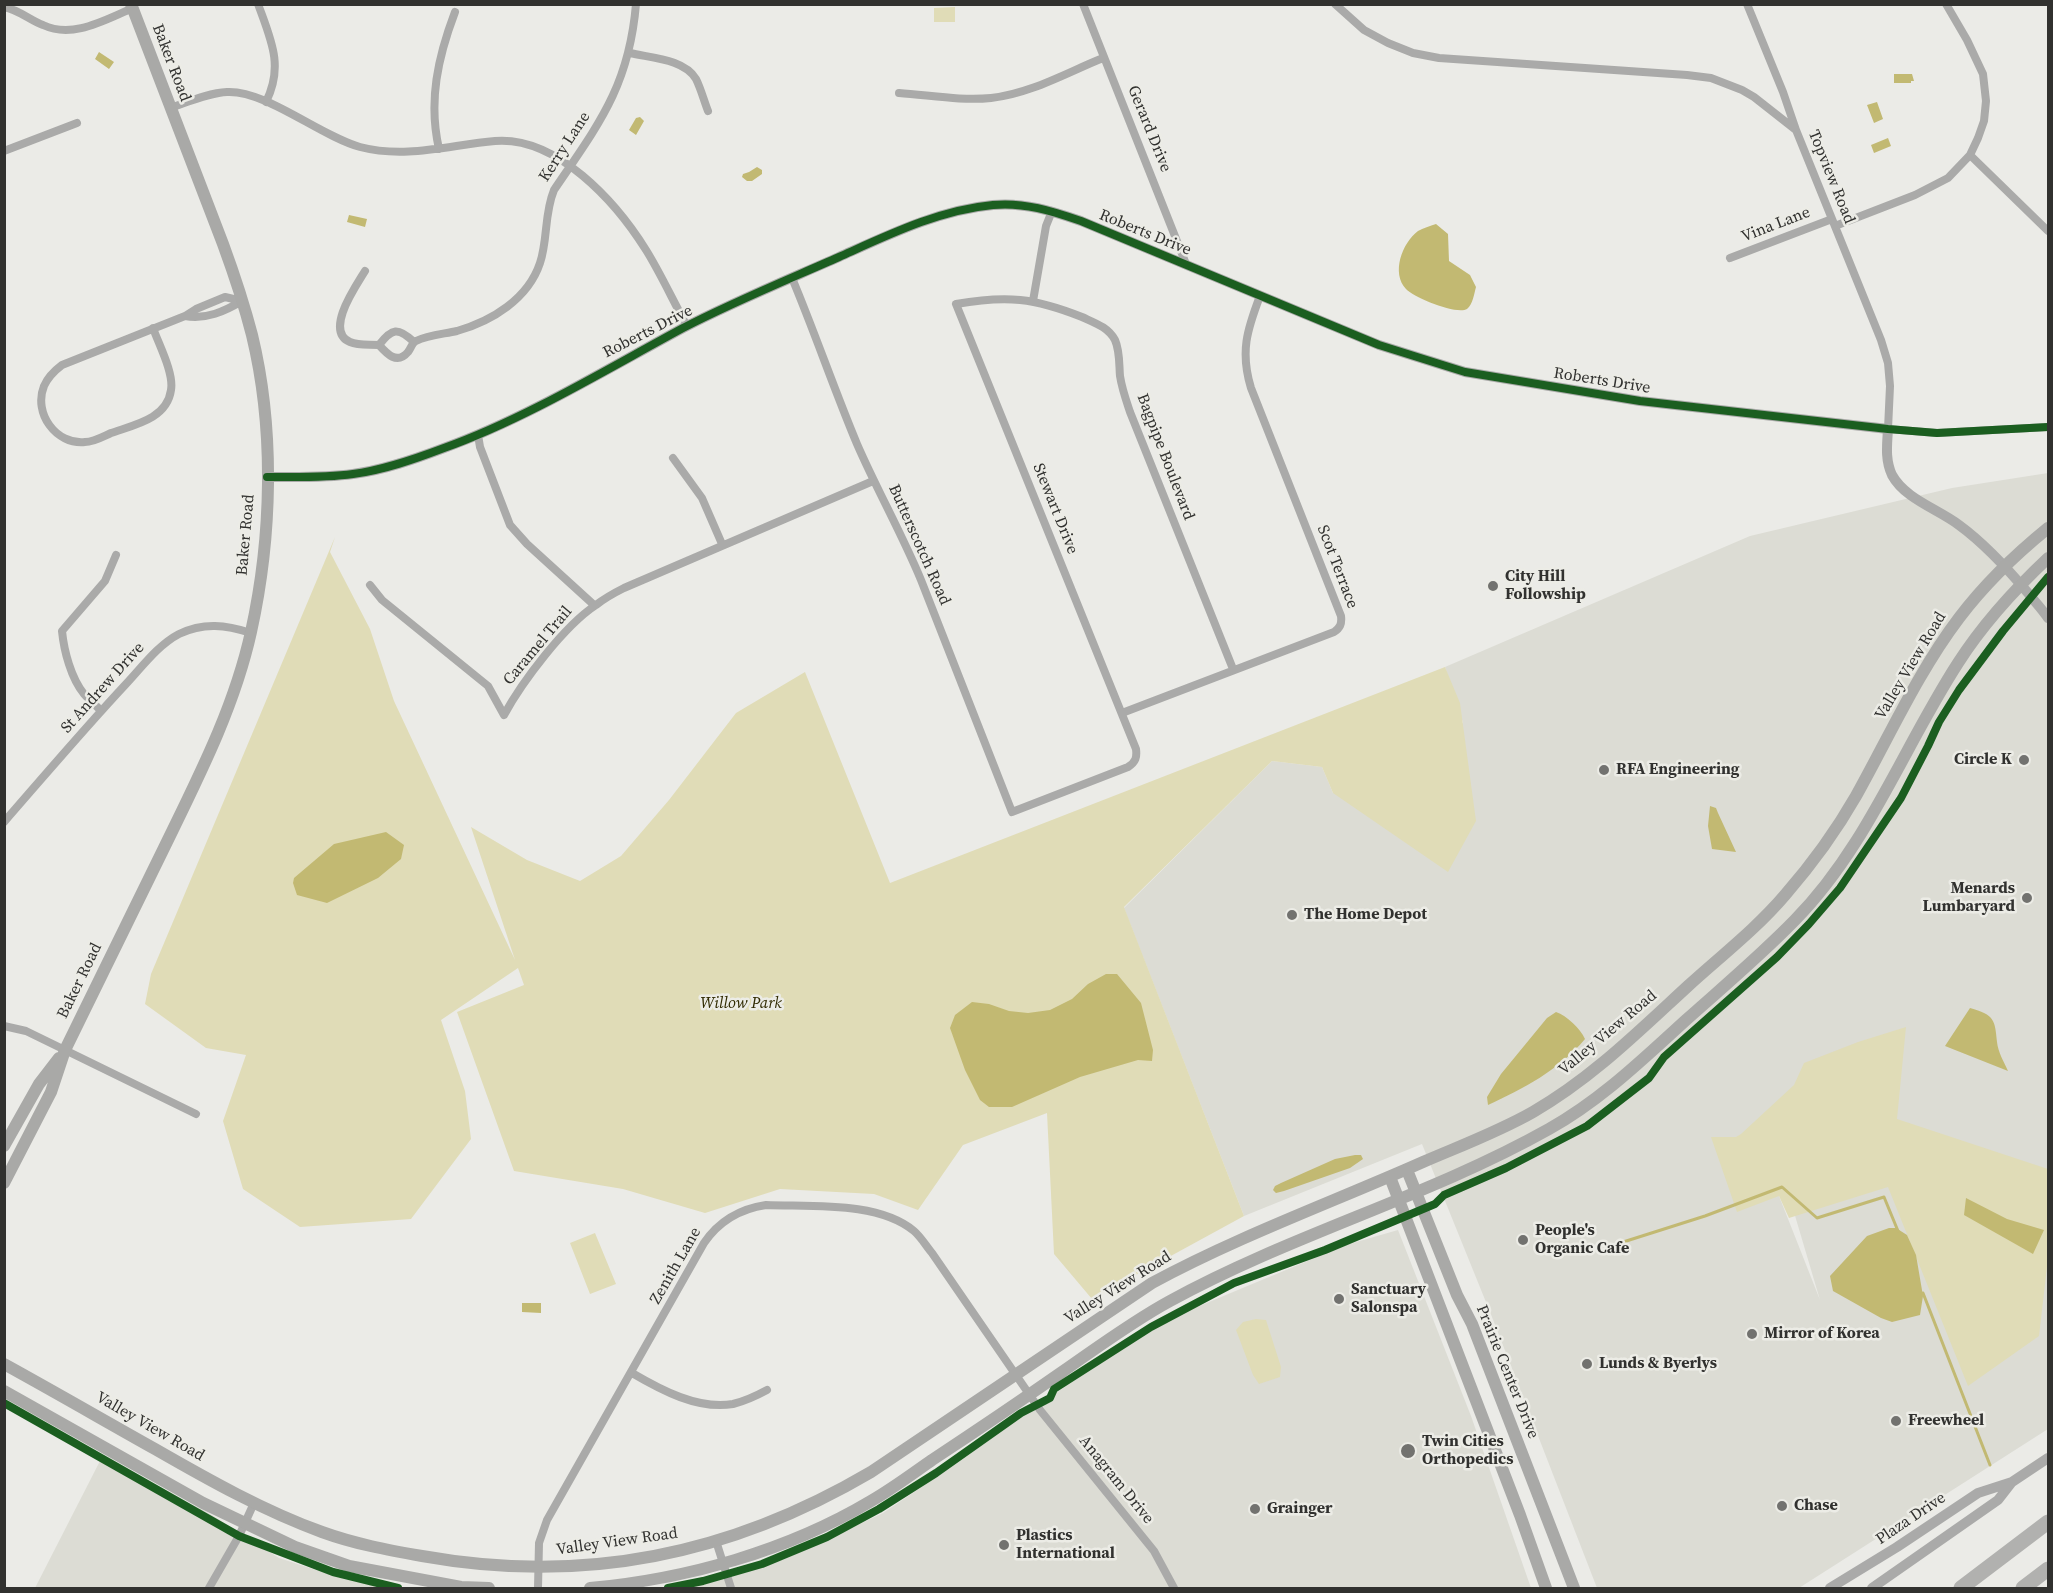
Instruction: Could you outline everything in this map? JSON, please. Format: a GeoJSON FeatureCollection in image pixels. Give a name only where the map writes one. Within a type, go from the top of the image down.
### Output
{"type":"FeatureCollection","features":[{"type":"Feature","properties":{"kind":"highway"},"geometry":{"type":"LineString","coordinates":[[1961,1588],[2049,1522]]}},
{"type":"Feature","properties":{"kind":"highway"},"geometry":{"type":"LineString","coordinates":[[2023,1588],[2049,1569]]}},
{"type":"Feature","properties":{"kind":"main road","name":"Baker Road"},"geometry":{"type":"LineString","coordinates":[[4,1183],[51,1092],[65,1050],[201,773],[222,723],[250,633],[262,562],[267,477],[260,384],[252,336],[223,244],[132,6]]}},
{"type":"Feature","properties":{"kind":"main road","name":"Valley View Road"},"geometry":{"type":"LineString","coordinates":[[4,1364],[206,1478],[255,1503],[324,1533],[376,1548],[453,1562],[538,1568],[602,1564],[657,1556],[716,1541],[768,1524],[836,1493],[897,1456],[1142,1289],[1196,1260],[1468,1144],[1534,1112],[1576,1084],[1633,1038],[1783,898],[1812,863],[1855,798],[1907,701],[1958,619],[2005,566],[2049,528]]}},
{"type":"Feature","properties":{"kind":"main road"},"geometry":{"type":"LineString","coordinates":[[590,1588],[624,1585],[723,1564],[824,1526],[871,1501],[1121,1330],[1166,1303],[1253,1260],[1509,1151],[1554,1127],[1594,1100],[1655,1048],[1813,902],[1842,864],[1960,659],[2020,584],[2049,558]]}},
{"type":"Feature","properties":{"kind":"main road","name":"Baker Road"},"geometry":{"type":"LineString","coordinates":[[4,1146],[39,1084],[65,1050]]}},
{"type":"Feature","properties":{"kind":"main road","name":"Prairie Center Drive"},"geometry":{"type":"LineString","coordinates":[[1407,1170],[1457,1295],[1472,1324],[1574,1588]]}},
{"type":"Feature","properties":{"kind":"main road"},"geometry":{"type":"LineString","coordinates":[[1390,1177],[1546,1588]]}},
{"type":"Feature","properties":{"kind":"main road"},"geometry":{"type":"LineString","coordinates":[[4,1391],[203,1503],[296,1547],[349,1566],[461,1587],[489,1588]]}},
{"type":"Feature","properties":{"kind":"street"},"geometry":{"type":"LineString","coordinates":[[258,4],[276,60],[275,77],[266,102]]}},
{"type":"Feature","properties":{"kind":"street","name":"Kerry Lane"},"geometry":{"type":"LineString","coordinates":[[365,271],[342,313],[339,328],[346,340],[351,343],[379,345],[386,354],[398,358],[408,352],[414,342],[478,324],[520,296],[532,280],[540,262],[549,203],[554,190],[608,108],[620,82],[630,53],[636,4]]}},
{"type":"Feature","properties":{"kind":"street","name":"Gerard Drive"},"geometry":{"type":"LineString","coordinates":[[1083,4],[1186,264]]}},
{"type":"Feature","properties":{"kind":"street","name":"Topview Road"},"geometry":{"type":"LineString","coordinates":[[1335,4],[1364,30],[1413,53],[1439,58],[1711,78],[1754,97],[1796,130],[1888,363],[1890,386],[1887,461],[1893,476],[1909,493],[1958,524],[2005,566],[2020,584]]}},
{"type":"Feature","properties":{"kind":"street"},"geometry":{"type":"LineString","coordinates":[[1747,4],[1796,130]]}},
{"type":"Feature","properties":{"kind":"street"},"geometry":{"type":"LineString","coordinates":[[1834,223],[1935,185],[1948,178],[1970,155],[1984,121],[1985,86],[1977,60],[1946,4]]}},
{"type":"Feature","properties":{"kind":"street"},"geometry":{"type":"LineString","coordinates":[[4,7],[54,30],[68,32],[132,6]]}},
{"type":"Feature","properties":{"kind":"street"},"geometry":{"type":"LineString","coordinates":[[440,149],[434,96],[440,56],[455,12]]}},
{"type":"Feature","properties":{"kind":"street"},"geometry":{"type":"LineString","coordinates":[[630,53],[674,63],[690,71],[708,111]]}},
{"type":"Feature","properties":{"kind":"street"},"geometry":{"type":"LineString","coordinates":[[899,93],[990,98],[1033,87],[1104,58]]}},
{"type":"Feature","properties":{"kind":"street"},"geometry":{"type":"LineString","coordinates":[[170,108],[213,94],[242,93],[266,102],[338,139],[357,146],[396,153],[512,141],[541,149],[571,166],[627,222],[650,256],[687,326]]}},
{"type":"Feature","properties":{"kind":"street"},"geometry":{"type":"LineString","coordinates":[[4,151],[77,123]]}},
{"type":"Feature","properties":{"kind":"street"},"geometry":{"type":"LineString","coordinates":[[1970,155],[2049,231]]}},
{"type":"Feature","properties":{"kind":"street","name":"Roberts Drive"},"geometry":{"type":"LineString","coordinates":[[267,477],[331,476],[371,471],[436,451],[478,435],[530,410],[687,326],[792,278],[919,223],[948,214],[993,205],[1014,205],[1052,211],[1379,345],[1465,372],[1640,400],[1888,429],[1937,433],[2049,427]]}},
{"type":"Feature","properties":{"kind":"street"},"geometry":{"type":"LineString","coordinates":[[1033,301],[1046,226],[1052,211]]}},
{"type":"Feature","properties":{"kind":"street","name":"Vina Lane"},"geometry":{"type":"LineString","coordinates":[[1730,258],[1834,223]]}},
{"type":"Feature","properties":{"kind":"street","name":"Butterscotch Road"},"geometry":{"type":"LineString","coordinates":[[792,278],[873,481],[910,555],[1012,812]]}},
{"type":"Feature","properties":{"kind":"street","name":"Scot Terrace"},"geometry":{"type":"LineString","coordinates":[[1122,713],[1334,632],[1342,622],[1245,370],[1247,330],[1260,296]]}},
{"type":"Feature","properties":{"kind":"street"},"geometry":{"type":"LineString","coordinates":[[153,328],[171,379],[171,390],[161,410],[151,419],[86,443],[61,436],[50,426],[43,414],[41,401],[44,387],[51,375],[62,365],[153,328],[185,316],[225,297],[242,301]]}},
{"type":"Feature","properties":{"kind":"street","name":"Stewart Drive"},"geometry":{"type":"LineString","coordinates":[[1012,812],[1128,767],[1134,763],[1137,756],[1122,713],[956,304],[1001,298],[1033,301]]}},
{"type":"Feature","properties":{"kind":"street","name":"Bagpipe Boulevard"},"geometry":{"type":"LineString","coordinates":[[1033,301],[1053,306],[1099,324],[1112,335],[1116,343],[1120,378],[1130,412],[1233,669]]}},
{"type":"Feature","properties":{"kind":"street"},"geometry":{"type":"LineString","coordinates":[[379,345],[386,335],[395,331],[405,333],[414,342]]}},
{"type":"Feature","properties":{"kind":"street"},"geometry":{"type":"LineString","coordinates":[[478,435],[480,447],[510,525],[527,544],[594,605]]}},
{"type":"Feature","properties":{"kind":"street"},"geometry":{"type":"LineString","coordinates":[[673,458],[702,498],[722,544]]}},
{"type":"Feature","properties":{"kind":"street","name":"Caramel Trail"},"geometry":{"type":"LineString","coordinates":[[370,585],[382,600],[488,686],[504,715],[516,693],[578,619],[594,605],[624,588],[722,544],[873,481]]}},
{"type":"Feature","properties":{"kind":"street"},"geometry":{"type":"LineString","coordinates":[[101,711],[84,694],[77,682],[63,644],[62,631],[105,582],[116,555]]}},
{"type":"Feature","properties":{"kind":"street"},"geometry":{"type":"LineString","coordinates":[[2020,584],[2049,618]]}},
{"type":"Feature","properties":{"kind":"street","name":"St Andrew Drive"},"geometry":{"type":"LineString","coordinates":[[4,822],[101,711],[163,645],[179,634],[209,625],[222,625],[250,633]]}},
{"type":"Feature","properties":{"kind":"street"},"geometry":{"type":"LineString","coordinates":[[4,1026],[26,1031],[196,1114]]}},
{"type":"Feature","properties":{"kind":"street","name":"Zenith Lane"},"geometry":{"type":"LineString","coordinates":[[538,1588],[538,1543],[544,1526],[712,1231],[723,1221],[750,1208],[766,1205],[873,1211],[905,1225],[915,1232],[932,1252],[1030,1394]]}},
{"type":"Feature","properties":{"kind":"street"},"geometry":{"type":"LineString","coordinates":[[632,1373],[663,1390],[708,1403],[730,1404],[748,1400],[767,1390]]}},
{"type":"Feature","properties":{"kind":"street","name":"Anagram Drive"},"geometry":{"type":"LineString","coordinates":[[1030,1394],[1154,1551],[1174,1588]]}},
{"type":"Feature","properties":{"kind":"street","name":"Plaza Drive"},"geometry":{"type":"LineString","coordinates":[[1830,1588],[1978,1493],[2012,1482],[2049,1458]]}},
{"type":"Feature","properties":{"kind":"street","name":"Plaza Drive"},"geometry":{"type":"LineString","coordinates":[[1872,1588],[1998,1500],[2012,1482]]}},
{"type":"Feature","properties":{"kind":"street"},"geometry":{"type":"LineString","coordinates":[[209,1588],[255,1503]]}},
{"type":"Feature","properties":{"kind":"street"},"geometry":{"type":"LineString","coordinates":[[716,1541],[731,1588]]}},
{"type":"Feature","properties":{"kind":"shaded area"},"geometry":{"type":"Polygon","coordinates":[[[99,52],[114,62],[109,69],[95,59],[99,52]]]}},
{"type":"Feature","properties":{"kind":"shaded area"},"geometry":{"type":"Polygon","coordinates":[[[1894,74],[1912,74],[1914,81],[1894,83],[1894,74]]]}},
{"type":"Feature","properties":{"kind":"shaded area"},"geometry":{"type":"Polygon","coordinates":[[[1877,102],[1883,119],[1874,123],[1867,105],[1877,102]]]}},
{"type":"Feature","properties":{"kind":"shaded area"},"geometry":{"type":"Polygon","coordinates":[[[640,117],[644,121],[636,135],[629,130],[636,118],[640,117]]]}},
{"type":"Feature","properties":{"kind":"shaded area"},"geometry":{"type":"Polygon","coordinates":[[[1888,138],[1891,146],[1874,153],[1871,145],[1888,138]]]}},
{"type":"Feature","properties":{"kind":"shaded area"},"geometry":{"type":"Polygon","coordinates":[[[757,167],[762,170],[762,174],[752,181],[747,181],[742,177],[743,174],[757,167]]]}},
{"type":"Feature","properties":{"kind":"shaded area"},"geometry":{"type":"Polygon","coordinates":[[[349,215],[367,219],[365,227],[347,222],[349,215]]]}},
{"type":"Feature","properties":{"kind":"shaded area"},"geometry":{"type":"Polygon","coordinates":[[[1436,224],[1448,234],[1449,261],[1470,275],[1476,287],[1472,302],[1467,309],[1454,310],[1426,301],[1406,289],[1399,275],[1400,258],[1412,236],[1436,224]]]}},
{"type":"Feature","properties":{"kind":"shaded area"},"geometry":{"type":"Polygon","coordinates":[[[2048,473],[2048,1429],[1799,1588],[1597,1588],[1422,1144],[1244,1216],[1124,908],[1272,761],[1322,767],[1333,793],[1463,723],[1445,667],[1750,536],[1952,488],[2048,473]],[[1788,1192],[1779,1196],[1820,1300],[1788,1192]]]}},
{"type":"Feature","properties":{"kind":"shaded area"},"geometry":{"type":"Polygon","coordinates":[[[1710,806],[1716,808],[1736,852],[1712,849],[1708,826],[1710,806]]]}},
{"type":"Feature","properties":{"kind":"shaded area"},"geometry":{"type":"Polygon","coordinates":[[[386,832],[404,845],[401,859],[378,878],[327,903],[297,895],[293,883],[294,878],[334,844],[386,832]]]}},
{"type":"Feature","properties":{"kind":"shaded area"},"geometry":{"type":"Polygon","coordinates":[[[1106,974],[1117,974],[1141,1003],[1153,1050],[1152,1061],[1138,1060],[1080,1077],[1012,1107],[989,1107],[980,1100],[965,1070],[950,1028],[955,1015],[972,1002],[1028,1013],[1050,1010],[1072,999],[1088,984],[1106,974]]]}},
{"type":"Feature","properties":{"kind":"shaded area"},"geometry":{"type":"Polygon","coordinates":[[[1970,1008],[1992,1019],[1999,1049],[2008,1071],[1945,1046],[1970,1008]]]}},
{"type":"Feature","properties":{"kind":"shaded area"},"geometry":{"type":"Polygon","coordinates":[[[1556,1012],[1573,1023],[1585,1039],[1564,1060],[1540,1078],[1488,1105],[1487,1097],[1501,1074],[1547,1018],[1556,1012]]]}},
{"type":"Feature","properties":{"kind":"shaded area"},"geometry":{"type":"Polygon","coordinates":[[[1361,1155],[1363,1159],[1350,1168],[1284,1191],[1276,1193],[1273,1190],[1275,1186],[1335,1159],[1361,1155]]]}},
{"type":"Feature","properties":{"kind":"shaded area"},"geometry":{"type":"Polygon","coordinates":[[[1966,1198],[2007,1219],[2044,1230],[2033,1254],[1964,1215],[1966,1198]]]}},
{"type":"Feature","properties":{"kind":"shaded area"},"geometry":{"type":"Polygon","coordinates":[[[1889,1228],[1896,1228],[1907,1235],[1916,1255],[1923,1296],[1920,1315],[1892,1322],[1833,1291],[1830,1276],[1867,1236],[1889,1228]]]}},
{"type":"Feature","properties":{"kind":"shaded area"},"geometry":{"type":"Polygon","coordinates":[[[1398,1230],[1471,1416],[1531,1588],[660,1588],[723,1576],[785,1559],[883,1513],[1030,1410],[1148,1332],[1185,1312],[1346,1245],[1398,1230]]]}},
{"type":"Feature","properties":{"kind":"shaded area"},"geometry":{"type":"Polygon","coordinates":[[[522,1303],[541,1303],[541,1313],[522,1312],[522,1303]]]}},
{"type":"Feature","properties":{"kind":"shaded area"},"geometry":{"type":"Polygon","coordinates":[[[101,1459],[207,1512],[279,1558],[344,1579],[390,1588],[35,1588],[101,1459]]]}},
{"type":"Feature","properties":{"kind":"green space"},"geometry":{"type":"Polygon","coordinates":[[[955,7],[955,22],[934,22],[934,8],[955,7]]]}},
{"type":"Feature","properties":{"kind":"green space","name":"Willow Park"},"geometry":{"type":"Polygon","coordinates":[[[335,537],[330,552],[370,629],[394,701],[515,960],[471,827],[527,860],[580,881],[621,856],[669,800],[736,713],[805,672],[890,883],[1445,667],[1460,703],[1476,821],[1448,872],[1333,793],[1322,767],[1272,761],[1124,907],[1244,1216],[1092,1299],[1054,1254],[1047,1113],[963,1145],[918,1210],[874,1194],[780,1189],[705,1213],[623,1189],[514,1171],[457,1012],[524,985],[518,968],[441,1020],[465,1091],[471,1139],[411,1219],[300,1227],[243,1189],[223,1121],[246,1055],[206,1048],[145,1004],[151,974],[335,537]]]}},
{"type":"Feature","properties":{"kind":"green space"},"geometry":{"type":"Polygon","coordinates":[[[1906,1027],[1897,1119],[2048,1169],[2048,1258],[2039,1336],[1968,1386],[1888,1187],[1789,1218],[1779,1196],[1737,1212],[1711,1137],[1736,1137],[1741,1134],[1794,1085],[1804,1063],[1858,1042],[1906,1027]]]}},
{"type":"Feature","properties":{"kind":"green space"},"geometry":{"type":"Polygon","coordinates":[[[595,1233],[616,1284],[590,1294],[570,1243],[595,1233]]]}},
{"type":"Feature","properties":{"kind":"green space"},"geometry":{"type":"Polygon","coordinates":[[[1256,1319],[1266,1320],[1281,1367],[1280,1377],[1259,1384],[1253,1375],[1236,1330],[1243,1322],[1256,1319]]]}},
{"type":"Feature","properties":{"kind":"waterway"},"geometry":{"type":"LineString","coordinates":[[1620,1243],[1705,1216],[1782,1187],[1817,1218],[1884,1197],[1898,1231]]}},
{"type":"Feature","properties":{"kind":"waterway"},"geometry":{"type":"LineString","coordinates":[[1923,1293],[1990,1465]]}},
{"type":"Feature","properties":{"kind":"cycle path"},"geometry":{"type":"LineString","coordinates":[[267,477],[321,477],[353,474],[388,467],[433,452],[505,423],[721,309],[876,240],[953,212],[1004,204],[1038,208],[1081,221],[1379,345],[1465,372],[1640,401],[1888,429],[1937,433],[2048,427]]}},
{"type":"Feature","properties":{"kind":"cycle path"},"geometry":{"type":"LineString","coordinates":[[668,1588],[703,1581],[762,1564],[827,1537],[879,1509],[936,1473],[1021,1413],[1050,1398],[1054,1389],[1151,1327],[1234,1283],[1325,1250],[1435,1204],[1444,1195],[1506,1168],[1587,1126],[1649,1078],[1664,1057],[1777,957],[1840,888],[1901,798],[1939,722],[1959,690],[2003,631],[2048,577]]}},
{"type":"Feature","properties":{"kind":"cycle path"},"geometry":{"type":"LineString","coordinates":[[4,1403],[239,1536],[333,1572],[398,1588]]}},
{"type":"Feature","properties":{"kind":"place","name":"City Hill Followship"},"geometry":{"type":"Point","coordinates":[1493,586]}},
{"type":"Feature","properties":{"kind":"place","name":"Circle K"},"geometry":{"type":"Point","coordinates":[2024,760]}},
{"type":"Feature","properties":{"kind":"place","name":"RFA Engineering"},"geometry":{"type":"Point","coordinates":[1604,770]}},
{"type":"Feature","properties":{"kind":"place","name":"Menards Lumbaryard"},"geometry":{"type":"Point","coordinates":[2027,898]}},
{"type":"Feature","properties":{"kind":"place","name":"The Home Depot"},"geometry":{"type":"Point","coordinates":[1292,915]}},
{"type":"Feature","properties":{"kind":"place","name":"People's Organic Cafe"},"geometry":{"type":"Point","coordinates":[1523,1240]}},
{"type":"Feature","properties":{"kind":"place","name":"Sanctuary Salonspa"},"geometry":{"type":"Point","coordinates":[1339,1299]}},
{"type":"Feature","properties":{"kind":"place","name":"Mirror of Korea"},"geometry":{"type":"Point","coordinates":[1752,1334]}},
{"type":"Feature","properties":{"kind":"place","name":"Lunds & Byerlys"},"geometry":{"type":"Point","coordinates":[1587,1364]}},
{"type":"Feature","properties":{"kind":"place","name":"Freewheel"},"geometry":{"type":"Point","coordinates":[1896,1421]}},
{"type":"Feature","properties":{"kind":"place","name":"Twin Cities Orthopedics"},"geometry":{"type":"Point","coordinates":[1408,1451]}},
{"type":"Feature","properties":{"kind":"place","name":"Chase"},"geometry":{"type":"Point","coordinates":[1782,1506]}},
{"type":"Feature","properties":{"kind":"place","name":"Grainger"},"geometry":{"type":"Point","coordinates":[1255,1509]}},
{"type":"Feature","properties":{"kind":"place","name":"Plastics International"},"geometry":{"type":"Point","coordinates":[1004,1545]}}]}
